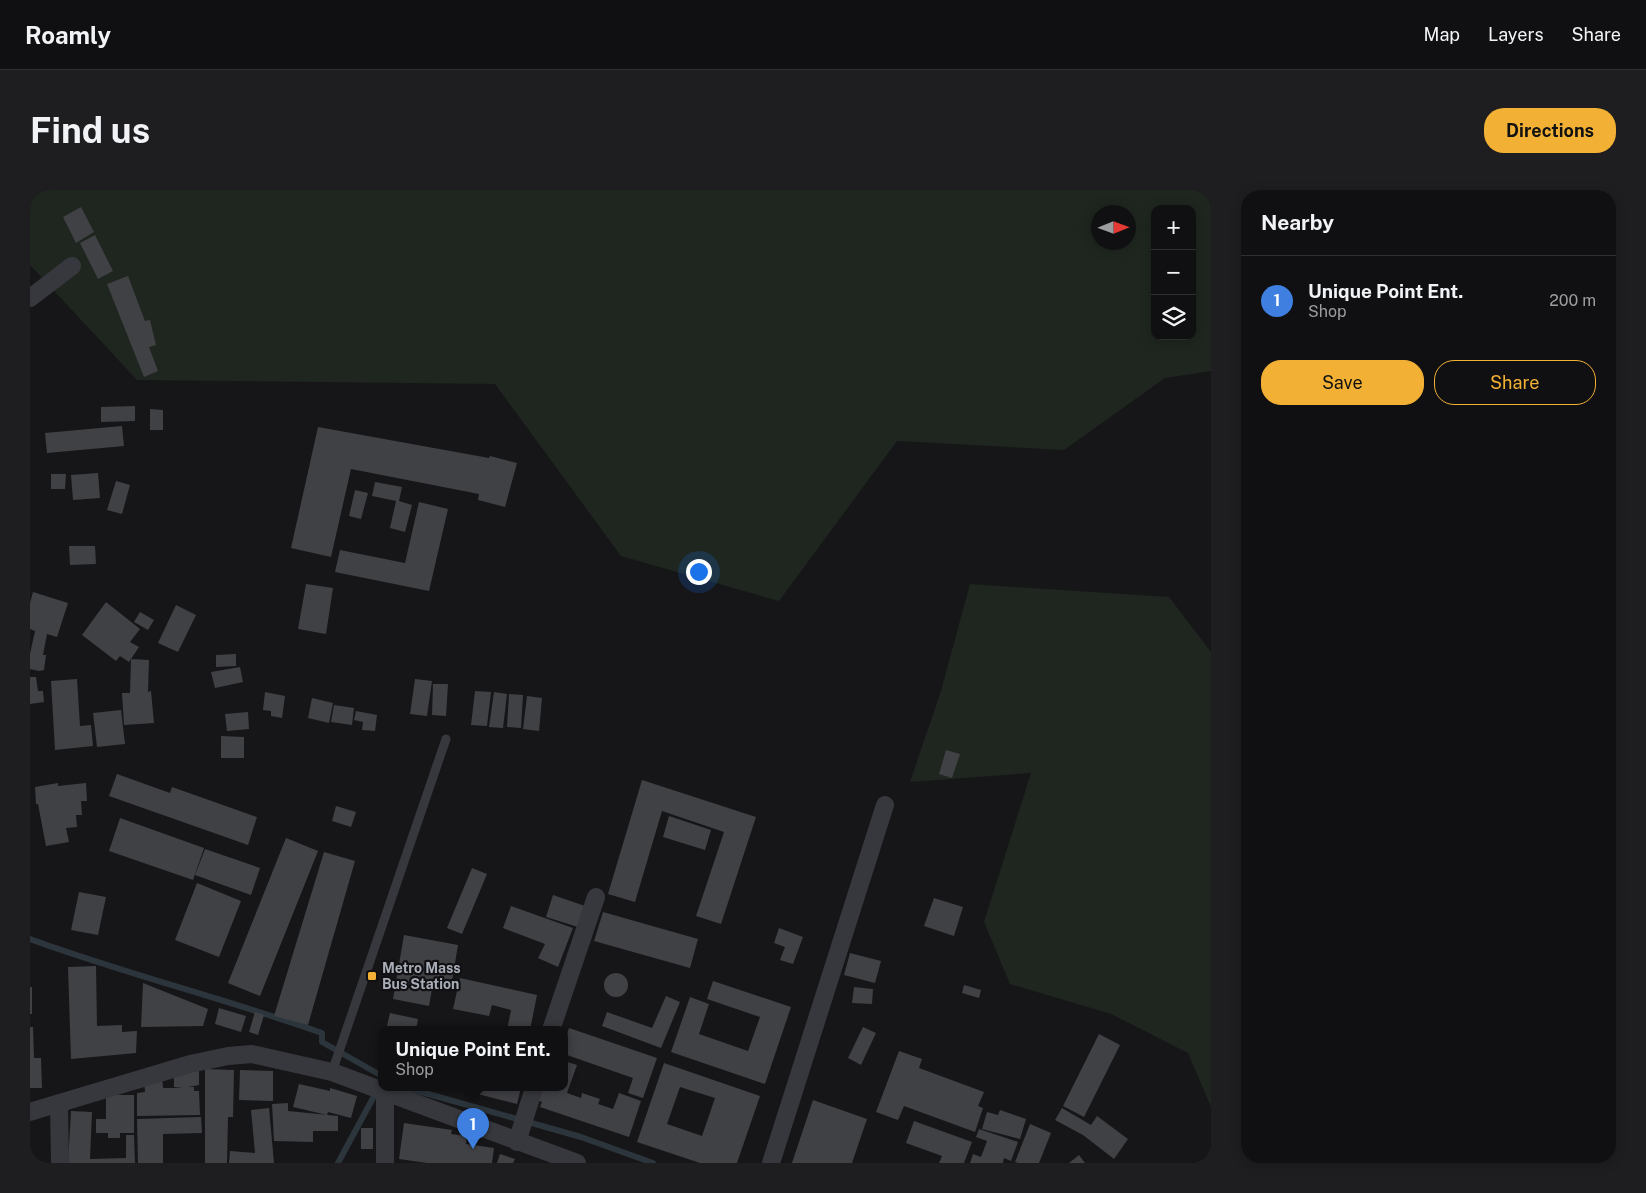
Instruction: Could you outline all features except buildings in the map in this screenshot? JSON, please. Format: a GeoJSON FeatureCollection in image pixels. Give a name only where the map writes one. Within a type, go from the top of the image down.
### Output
{"type":"FeatureCollection","features":[{"type":"Feature","properties":{"kind":"street"},"geometry":{"type":"LineString","coordinates":[[30,298],[72,266]]}},
{"type":"Feature","properties":{"kind":"street"},"geometry":{"type":"LineString","coordinates":[[771,1163],[885,805]]}},
{"type":"Feature","properties":{"kind":"street"},"geometry":{"type":"LineString","coordinates":[[552,1026],[596,897]]}},
{"type":"Feature","properties":{"kind":"street"},"geometry":{"type":"LineString","coordinates":[[30,1112],[166,1070],[228,1056],[252,1054],[332,1072],[378,1088]]}},
{"type":"Feature","properties":{"kind":"street"},"geometry":{"type":"LineString","coordinates":[[386,1163],[385,1091],[577,1163]]}},
{"type":"Feature","properties":{"kind":"street"},"geometry":{"type":"LineString","coordinates":[[517,1142],[533,1091]]}},
{"type":"Feature","properties":{"kind":"street"},"geometry":{"type":"LineString","coordinates":[[59,1103],[60,1163]]}},
{"type":"Feature","properties":{"kind":"lane"},"geometry":{"type":"LineString","coordinates":[[332,1072],[446,739]]}},
{"type":"Feature","properties":{"kind":"shaded area"},"geometry":{"type":"Polygon","coordinates":[[[30,190],[1211,190],[1211,371],[1165,378],[1064,450],[897,441],[779,601],[621,556],[495,384],[137,380],[30,265],[30,190]]]}},
{"type":"Feature","properties":{"kind":"shaded area"},"geometry":{"type":"Polygon","coordinates":[[[970,584],[1169,597],[1211,652],[1211,1107],[1188,1053],[1111,1014],[1010,984],[984,922],[1031,773],[910,782],[941,691],[970,584]]]}},
{"type":"Feature","properties":{"kind":"waterway"},"geometry":{"type":"LineString","coordinates":[[30,939],[322,1033],[322,1042],[378,1074]]}},
{"type":"Feature","properties":{"kind":"waterway"},"geometry":{"type":"LineString","coordinates":[[418,1091],[581,1137],[653,1163]]}},
{"type":"Feature","properties":{"kind":"waterway"},"geometry":{"type":"LineString","coordinates":[[338,1163],[373,1098]]}},
{"type":"Feature","properties":{"kind":"place","name":"Metro Mass Bus Station"},"geometry":{"type":"Point","coordinates":[372,976]}},
{"type":"Feature","properties":{"kind":"place","name":"Unique Point Ent."},"geometry":{"type":"Point","coordinates":[473,1149]}}]}
